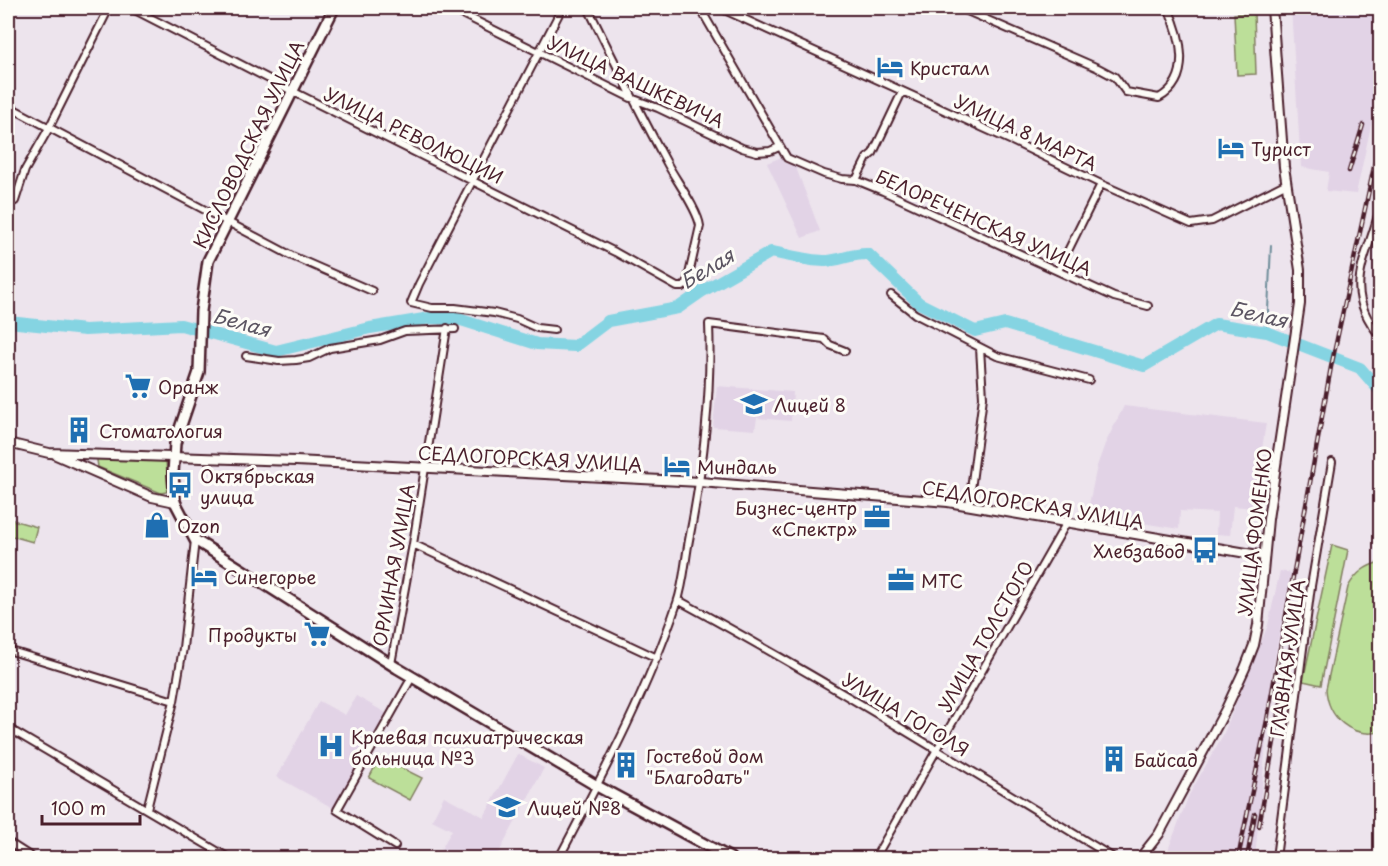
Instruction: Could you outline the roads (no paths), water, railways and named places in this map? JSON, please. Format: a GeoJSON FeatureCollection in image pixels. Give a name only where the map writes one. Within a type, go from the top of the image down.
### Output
{"type":"FeatureCollection","features":[{"type":"Feature","properties":{"kind":"main road","name":"КИСЛОВОДСКАЯ УЛИЦА"},"geometry":{"type":"LineString","coordinates":[[176,502],[174,456],[178,430],[199,372],[201,311],[208,261],[334,8]]}},
{"type":"Feature","properties":{"kind":"main road"},"geometry":{"type":"LineString","coordinates":[[176,502],[195,540],[412,677],[597,786],[730,858]]}},
{"type":"Feature","properties":{"kind":"street"},"geometry":{"type":"LineString","coordinates":[[15,201],[25,170],[49,128],[109,8]]}},
{"type":"Feature","properties":{"kind":"street","name":"УЛИЦА РЕВОЛЮЦИИ"},"geometry":{"type":"LineString","coordinates":[[131,8],[615,252],[677,287],[683,287],[687,283],[700,226],[699,218],[680,188],[632,98]]}},
{"type":"Feature","properties":{"kind":"street","name":"УЛИЦА ВАШКЕВИЧА"},"geometry":{"type":"LineString","coordinates":[[450,8],[632,98],[742,148],[757,152],[779,147]]}},
{"type":"Feature","properties":{"kind":"street"},"geometry":{"type":"LineString","coordinates":[[554,330],[537,328],[517,319],[494,313],[455,308],[432,308],[411,303],[562,8]]}},
{"type":"Feature","properties":{"kind":"street"},"geometry":{"type":"LineString","coordinates":[[588,8],[632,98]]}},
{"type":"Feature","properties":{"kind":"street"},"geometry":{"type":"LineString","coordinates":[[700,8],[779,147]]}},
{"type":"Feature","properties":{"kind":"street","name":"УЛИЦА 8 МАРТА"},"geometry":{"type":"LineString","coordinates":[[720,8],[1191,224],[1212,221],[1287,183]]}},
{"type":"Feature","properties":{"kind":"street"},"geometry":{"type":"LineString","coordinates":[[742,18],[746,8]]}},
{"type":"Feature","properties":{"kind":"street"},"geometry":{"type":"LineString","coordinates":[[960,8],[1098,68],[1115,77],[1126,92],[1159,99],[1173,86],[1182,67],[1178,31],[1168,8]]}},
{"type":"Feature","properties":{"kind":"street","name":"УЛИЦА ФОМЕНКО"},"geometry":{"type":"LineString","coordinates":[[1140,858],[1159,834],[1245,668],[1258,625],[1264,556],[1300,304],[1300,270],[1287,183],[1272,8]]}},
{"type":"Feature","properties":{"kind":"street"},"geometry":{"type":"LineString","coordinates":[[856,180],[867,158],[873,153],[902,92]]}},
{"type":"Feature","properties":{"kind":"street"},"geometry":{"type":"LineString","coordinates":[[8,106],[292,256],[372,291]]}},
{"type":"Feature","properties":{"kind":"street","name":"БЕЛОРЕЧЕНСКАЯ УЛИЦА"},"geometry":{"type":"LineString","coordinates":[[779,147],[787,158],[842,179],[856,180],[930,210],[978,235],[1114,297],[1148,306]]}},
{"type":"Feature","properties":{"kind":"street"},"geometry":{"type":"LineString","coordinates":[[1058,271],[1101,184]]}},
{"type":"Feature","properties":{"kind":"street"},"geometry":{"type":"LineString","coordinates":[[1380,208],[1359,282],[1360,301],[1368,320],[1380,336]]}},
{"type":"Feature","properties":{"kind":"street"},"geometry":{"type":"LineString","coordinates":[[891,295],[915,314],[997,356],[1089,380]]}},
{"type":"Feature","properties":{"kind":"street"},"geometry":{"type":"LineString","coordinates":[[559,858],[597,786],[657,658],[678,600],[700,482],[710,381],[709,324],[824,339],[830,345],[845,351]]}},
{"type":"Feature","properties":{"kind":"street","name":"ОРЛИНАЯ УЛИЦА"},"geometry":{"type":"LineString","coordinates":[[391,664],[426,467],[447,328]]}},
{"type":"Feature","properties":{"kind":"street"},"geometry":{"type":"LineString","coordinates":[[246,356],[296,360],[309,358],[330,348],[380,340],[405,331],[455,329]]}},
{"type":"Feature","properties":{"kind":"street"},"geometry":{"type":"LineString","coordinates":[[969,505],[983,397],[980,348]]}},
{"type":"Feature","properties":{"kind":"street","name":"СЕДЛОГОРСКАЯ УЛИЦА"},"geometry":{"type":"LineString","coordinates":[[8,443],[49,453],[426,467],[700,482],[948,502],[1264,556]]}},
{"type":"Feature","properties":{"kind":"street"},"geometry":{"type":"LineString","coordinates":[[49,453],[82,465],[152,497],[176,502]]}},
{"type":"Feature","properties":{"kind":"street","name":"ГЛАВНАЯ УЛИЦА"},"geometry":{"type":"LineString","coordinates":[[1276,858],[1312,579],[1332,462]]}},
{"type":"Feature","properties":{"kind":"street","name":"УЛИЦА ТОЛСТОГО"},"geometry":{"type":"LineString","coordinates":[[876,858],[1067,522]]}},
{"type":"Feature","properties":{"kind":"street"},"geometry":{"type":"LineString","coordinates":[[147,809],[174,701],[183,648],[195,540]]}},
{"type":"Feature","properties":{"kind":"street"},"geometry":{"type":"LineString","coordinates":[[413,544],[657,658]]}},
{"type":"Feature","properties":{"kind":"street","name":"УЛИЦА ГОГОЛЯ"},"geometry":{"type":"LineString","coordinates":[[678,600],[763,646],[1114,858]]}},
{"type":"Feature","properties":{"kind":"street"},"geometry":{"type":"LineString","coordinates":[[8,650],[174,701]]}},
{"type":"Feature","properties":{"kind":"street"},"geometry":{"type":"LineString","coordinates":[[394,846],[337,810],[412,677]]}},
{"type":"Feature","properties":{"kind":"street"},"geometry":{"type":"LineString","coordinates":[[8,728],[229,858]]}},
{"type":"Feature","properties":{"kind":"street"},"geometry":{"type":"LineString","coordinates":[[8,842],[33,858]]}},
{"type":"Feature","properties":{"kind":"street"},"geometry":{"type":"LineString","coordinates":[[214,858],[219,852]]}},
{"type":"Feature","properties":{"kind":"waterway"},"geometry":{"type":"LineString","coordinates":[[1267,332],[1271,245]]}},
{"type":"Feature","properties":{"kind":"waterway","name":"Белая"},"geometry":{"type":"LineString","coordinates":[[8,322],[85,330],[181,325],[276,351],[370,328],[430,318],[458,319],[537,344],[575,346],[608,321],[678,308],[701,292],[771,252],[824,261],[868,254],[919,303],[975,331],[1005,324],[1144,366],[1216,324],[1267,332],[1360,368],[1380,391]]}},
{"type":"Feature","properties":{"kind":"railway"},"geometry":{"type":"LineString","coordinates":[[1349,171],[1363,125]]}},
{"type":"Feature","properties":{"kind":"railway"},"geometry":{"type":"LineString","coordinates":[[1238,858],[1267,720],[1331,367],[1380,139]]}},
{"type":"Feature","properties":{"kind":"railway"},"geometry":{"type":"LineString","coordinates":[[1259,826],[1293,635],[1294,607]]}},
{"type":"Feature","properties":{"kind":"railway"},"geometry":{"type":"LineString","coordinates":[[1247,858],[1255,814]]}},
{"type":"Feature","properties":{"kind":"place","name":"Кристалл"},"geometry":{"type":"Point","coordinates":[890,67]}},
{"type":"Feature","properties":{"kind":"place","name":"Турист"},"geometry":{"type":"Point","coordinates":[1231,148]}},
{"type":"Feature","properties":{"kind":"place","name":"Оранж"},"geometry":{"type":"Point","coordinates":[138,386]}},
{"type":"Feature","properties":{"kind":"place","name":"Лицей 8"},"geometry":{"type":"Point","coordinates":[754,404]}},
{"type":"Feature","properties":{"kind":"place","name":"Стоматология"},"geometry":{"type":"Point","coordinates":[79,430]}},
{"type":"Feature","properties":{"kind":"place","name":"Миндаль"},"geometry":{"type":"Point","coordinates":[677,466]}},
{"type":"Feature","properties":{"kind":"place","name":"Октябрьская улица"},"geometry":{"type":"Point","coordinates":[180,485]}},
{"type":"Feature","properties":{"kind":"place","name":"Бизнес-центр «Спектр»"},"geometry":{"type":"Point","coordinates":[877,517]}},
{"type":"Feature","properties":{"kind":"place","name":"Ozon"},"geometry":{"type":"Point","coordinates":[157,525]}},
{"type":"Feature","properties":{"kind":"place","name":"Хлебзавод"},"geometry":{"type":"Point","coordinates":[1205,550]}},
{"type":"Feature","properties":{"kind":"place","name":"Синегорье"},"geometry":{"type":"Point","coordinates":[204,576]}},
{"type":"Feature","properties":{"kind":"place","name":"МТС"},"geometry":{"type":"Point","coordinates":[901,580]}},
{"type":"Feature","properties":{"kind":"place","name":"Продукты"},"geometry":{"type":"Point","coordinates":[317,634]}},
{"type":"Feature","properties":{"kind":"place","name":"Краевая психиатрическая больница №3"},"geometry":{"type":"Point","coordinates":[331,746]}},
{"type":"Feature","properties":{"kind":"place","name":"Байсад"},"geometry":{"type":"Point","coordinates":[1114,759]}},
{"type":"Feature","properties":{"kind":"place","name":"Гостевой дом \"Благодать\""},"geometry":{"type":"Point","coordinates":[626,765]}},
{"type":"Feature","properties":{"kind":"place","name":"Лицей №8"},"geometry":{"type":"Point","coordinates":[507,807]}}]}
